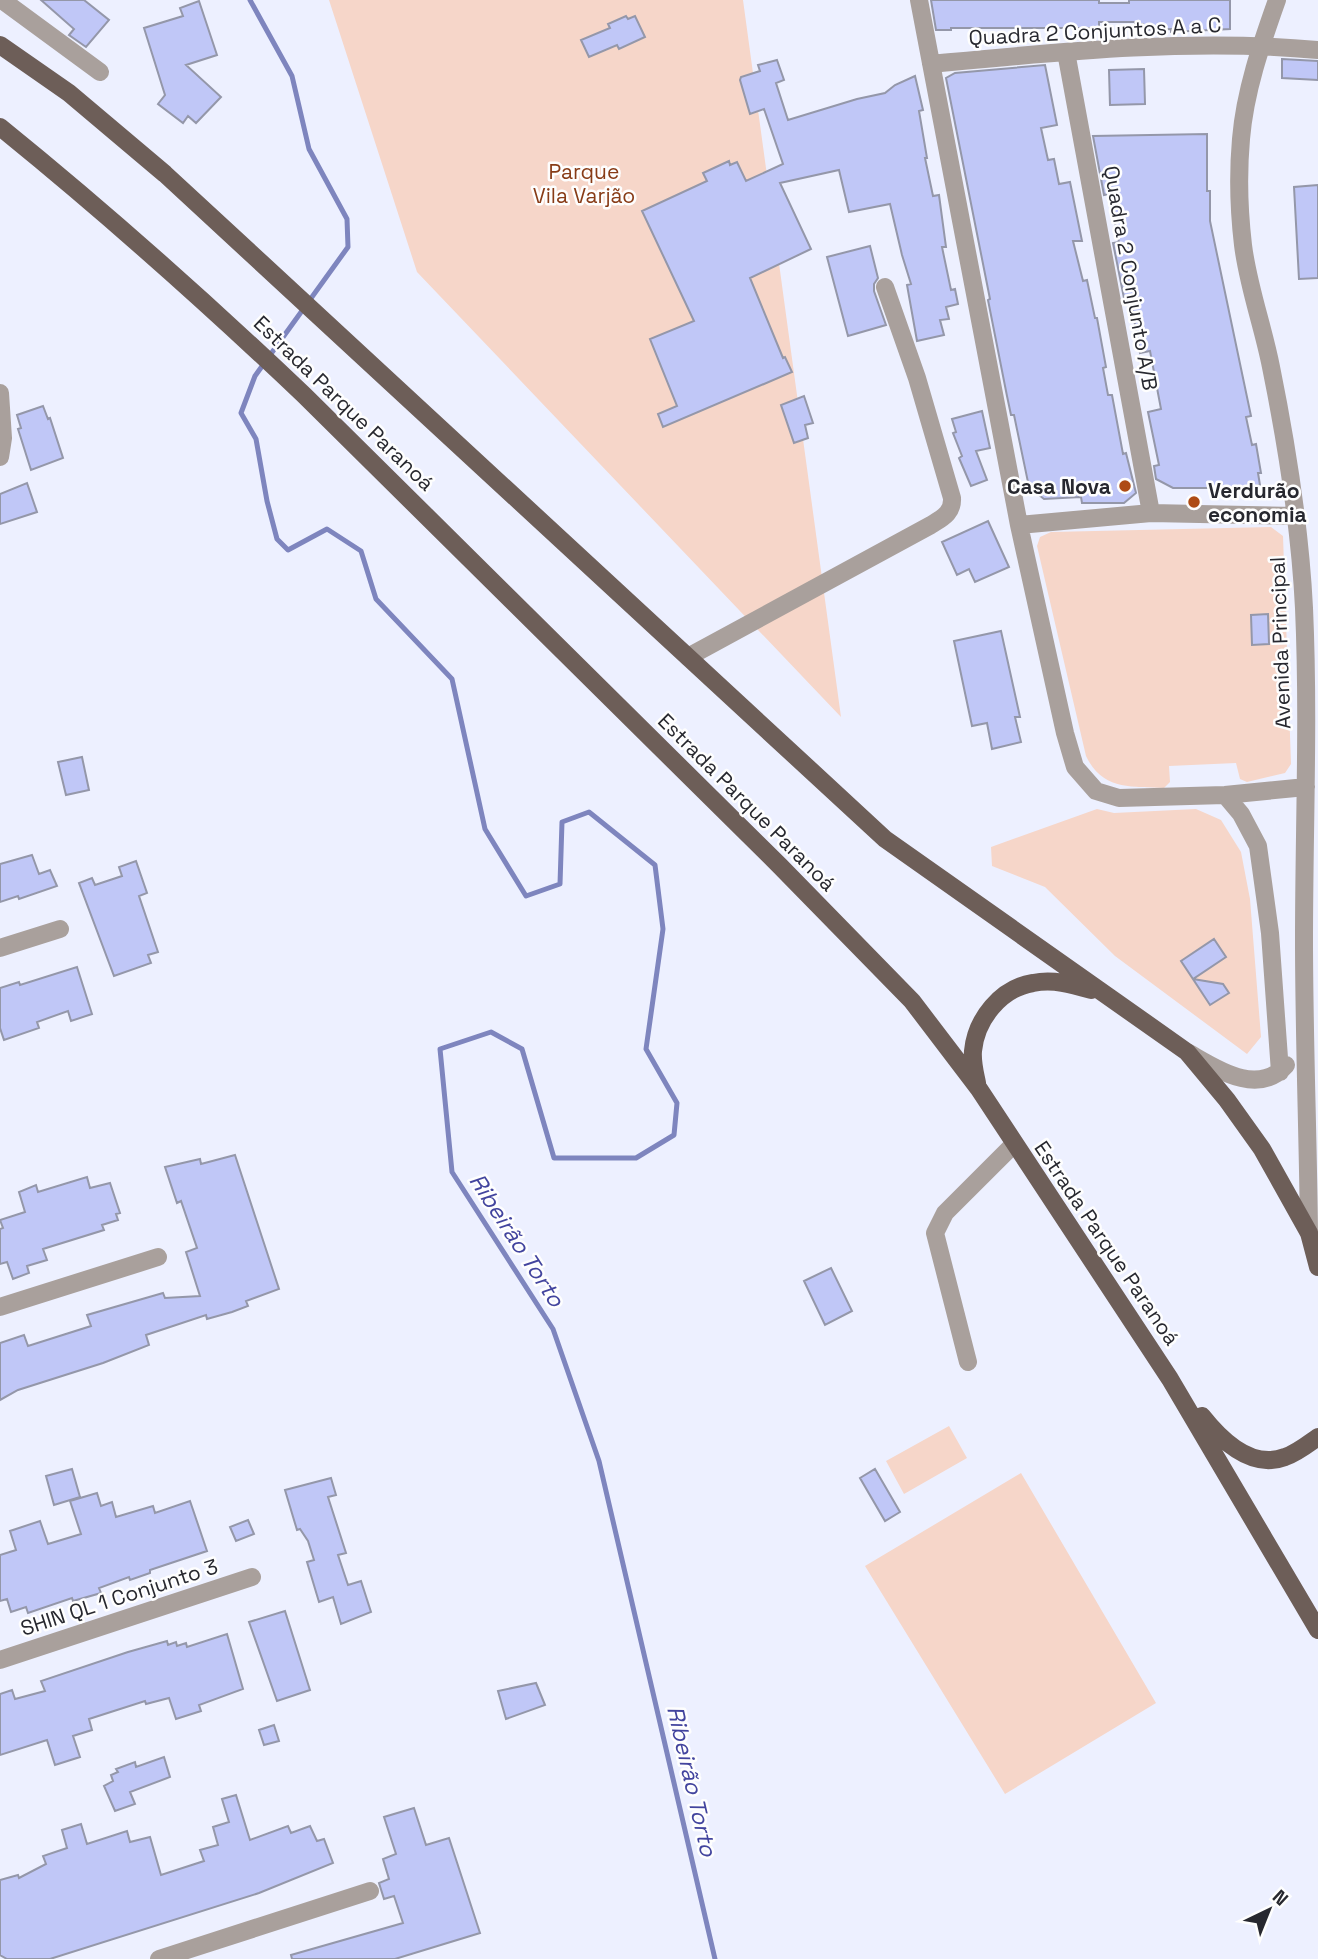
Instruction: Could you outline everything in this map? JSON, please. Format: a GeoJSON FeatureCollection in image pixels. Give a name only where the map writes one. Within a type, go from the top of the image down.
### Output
{"type":"FeatureCollection","features":[{"type":"Feature","properties":{"kind":"main road"},"geometry":{"type":"LineString","coordinates":[[0,45],[69,93],[165,174],[885,839],[1187,1052],[1227,1100],[1262,1149],[1310,1233],[1318,1267]]}},
{"type":"Feature","properties":{"kind":"main road","name":"Estrada Parque Paranoá"},"geometry":{"type":"LineString","coordinates":[[0,127],[225,320],[304,395],[761,847],[912,1001],[979,1090],[1170,1379],[1318,1630]]}},
{"type":"Feature","properties":{"kind":"main road"},"geometry":{"type":"LineString","coordinates":[[979,1090],[973,1051],[988,1012],[1003,995],[1023,985],[1046,981],[1066,982],[1104,993]]}},
{"type":"Feature","properties":{"kind":"main road"},"geometry":{"type":"LineString","coordinates":[[1170,1379],[1217,1435],[1237,1452],[1263,1460],[1283,1458],[1318,1437]]}},
{"type":"Feature","properties":{"kind":"street"},"geometry":{"type":"LineString","coordinates":[[2,0],[100,72]]}},
{"type":"Feature","properties":{"kind":"street"},"geometry":{"type":"LineString","coordinates":[[919,0],[1019,525],[1070,752],[1082,778],[1096,791],[1119,798],[1225,795],[1306,788]]}},
{"type":"Feature","properties":{"kind":"street","name":"Avenida Principal"},"geometry":{"type":"LineString","coordinates":[[1277,0],[1261,44],[1245,111],[1240,171],[1243,247],[1271,366],[1296,516],[1313,716],[1306,788],[1311,938],[1305,1044],[1312,1080],[1310,1233]]}},
{"type":"Feature","properties":{"kind":"street","name":"Quadra 2 Conjuntos A a C"},"geometry":{"type":"LineString","coordinates":[[931,64],[1066,52],[1261,44],[1318,50]]}},
{"type":"Feature","properties":{"kind":"street","name":"Quadra 2 Conjunto A/B"},"geometry":{"type":"LineString","coordinates":[[1066,52],[1151,513]]}},
{"type":"Feature","properties":{"kind":"street"},"geometry":{"type":"LineString","coordinates":[[688,657],[931,525],[951,509],[952,498],[917,378],[884,287]]}},
{"type":"Feature","properties":{"kind":"street"},"geometry":{"type":"LineString","coordinates":[[0,393],[3,438],[0,457]]}},
{"type":"Feature","properties":{"kind":"street"},"geometry":{"type":"LineString","coordinates":[[1019,525],[1151,513],[1296,516]]}},
{"type":"Feature","properties":{"kind":"street"},"geometry":{"type":"LineString","coordinates":[[1225,795],[1241,814],[1258,846],[1270,933],[1280,1072]]}},
{"type":"Feature","properties":{"kind":"street"},"geometry":{"type":"LineString","coordinates":[[0,948],[60,929]]}},
{"type":"Feature","properties":{"kind":"street"},"geometry":{"type":"LineString","coordinates":[[1187,1052],[1228,1076],[1259,1079],[1280,1072],[1305,1044]]}},
{"type":"Feature","properties":{"kind":"street"},"geometry":{"type":"LineString","coordinates":[[968,1362],[935,1233],[945,1213],[1014,1144]]}},
{"type":"Feature","properties":{"kind":"street"},"geometry":{"type":"LineString","coordinates":[[0,1307],[158,1256]]}},
{"type":"Feature","properties":{"kind":"street","name":"SHIN QL 1 Conjunto 3"},"geometry":{"type":"LineString","coordinates":[[0,1660],[252,1577]]}},
{"type":"Feature","properties":{"kind":"street"},"geometry":{"type":"LineString","coordinates":[[159,1959],[370,1891]]}},
{"type":"Feature","properties":{"kind":"green space","name":"Parque Vila Varjão"},"geometry":{"type":"Polygon","coordinates":[[[329,0],[743,0],[841,717],[417,272],[329,0]]]}},
{"type":"Feature","properties":{"kind":"green space"},"geometry":{"type":"Polygon","coordinates":[[[1271,527],[1283,536],[1291,764],[1285,773],[1247,782],[1240,779],[1236,763],[1169,766],[1170,782],[1164,788],[1129,786],[1109,781],[1093,767],[1086,756],[1037,546],[1040,537],[1051,532],[1271,527]]]}},
{"type":"Feature","properties":{"kind":"green space"},"geometry":{"type":"Polygon","coordinates":[[[1097,809],[1114,813],[1196,809],[1221,820],[1241,852],[1250,899],[1261,1037],[1247,1054],[1115,956],[1045,887],[992,866],[991,847],[1097,809]]]}},
{"type":"Feature","properties":{"kind":"green space"},"geometry":{"type":"Polygon","coordinates":[[[949,1426],[967,1458],[904,1494],[886,1461],[949,1426]]]}},
{"type":"Feature","properties":{"kind":"green space"},"geometry":{"type":"Polygon","coordinates":[[[1021,1473],[1156,1703],[1005,1794],[865,1566],[1021,1473]]]}},
{"type":"Feature","properties":{"kind":"building"},"geometry":{"type":"Polygon","coordinates":[[[41,0],[84,0],[109,20],[86,47],[69,35],[74,29],[41,0]]]}},
{"type":"Feature","properties":{"kind":"building"},"geometry":{"type":"Polygon","coordinates":[[[931,0],[1099,0],[1099,3],[1129,3],[1129,0],[1230,0],[1230,29],[1171,32],[1171,29],[1143,30],[1143,24],[1135,22],[1099,22],[1099,28],[936,30],[931,0]]]}},
{"type":"Feature","properties":{"kind":"building"},"geometry":{"type":"Polygon","coordinates":[[[199,1],[217,55],[186,65],[221,97],[196,123],[188,116],[183,123],[158,104],[165,95],[144,28],[183,16],[180,8],[199,1]]]}},
{"type":"Feature","properties":{"kind":"building"},"geometry":{"type":"Polygon","coordinates":[[[626,16],[628,19],[635,16],[645,37],[619,49],[617,45],[589,57],[581,40],[610,28],[608,24],[626,16]]]}},
{"type":"Feature","properties":{"kind":"building"},"geometry":{"type":"Polygon","coordinates":[[[1282,59],[1318,61],[1318,80],[1282,78],[1282,59]]]}},
{"type":"Feature","properties":{"kind":"building"},"geometry":{"type":"Polygon","coordinates":[[[777,60],[784,80],[776,83],[788,120],[885,93],[915,76],[923,110],[919,111],[925,158],[933,196],[939,195],[946,247],[942,247],[951,290],[955,289],[958,304],[946,307],[949,319],[940,320],[944,335],[917,341],[907,285],[911,284],[890,204],[849,212],[839,170],[780,183],[811,249],[750,278],[783,358],[785,357],[792,372],[663,427],[658,414],[677,406],[650,339],[694,321],[642,211],[707,181],[703,173],[729,161],[730,165],[737,162],[746,181],[783,164],[764,109],[750,114],[740,80],[741,77],[760,71],[758,65],[777,60]]]}},
{"type":"Feature","properties":{"kind":"building"},"geometry":{"type":"Polygon","coordinates":[[[1045,65],[1057,125],[1041,128],[1048,160],[1054,159],[1059,184],[1070,182],[1082,241],[1073,241],[1083,281],[1087,280],[1097,318],[1108,395],[1112,395],[1123,454],[1126,453],[1136,493],[1124,503],[1082,503],[1081,497],[1044,499],[1029,487],[1014,415],[1011,415],[1007,396],[946,78],[955,73],[1045,65]]]}},
{"type":"Feature","properties":{"kind":"building"},"geometry":{"type":"Polygon","coordinates":[[[1144,69],[1145,104],[1110,105],[1109,70],[1144,69]]]}},
{"type":"Feature","properties":{"kind":"building"},"geometry":{"type":"Polygon","coordinates":[[[1207,134],[1210,221],[1251,416],[1246,417],[1252,445],[1256,444],[1261,473],[1258,473],[1260,485],[1256,488],[1229,493],[1215,492],[1215,488],[1173,488],[1156,479],[1154,466],[1159,465],[1148,412],[1161,409],[1150,351],[1140,353],[1130,297],[1124,298],[1113,243],[1119,242],[1109,194],[1104,195],[1093,136],[1207,134]]]}},
{"type":"Feature","properties":{"kind":"building"},"geometry":{"type":"Polygon","coordinates":[[[1318,185],[1318,278],[1299,279],[1294,187],[1318,185]]]}},
{"type":"Feature","properties":{"kind":"building"},"geometry":{"type":"Polygon","coordinates":[[[870,246],[878,278],[874,291],[886,325],[848,336],[827,257],[870,246]]]}},
{"type":"Feature","properties":{"kind":"building"},"geometry":{"type":"Polygon","coordinates":[[[804,396],[813,423],[805,425],[808,438],[794,443],[781,405],[804,396]]]}},
{"type":"Feature","properties":{"kind":"building"},"geometry":{"type":"Polygon","coordinates":[[[43,406],[48,419],[50,418],[63,458],[31,470],[18,429],[21,428],[17,415],[43,406]]]}},
{"type":"Feature","properties":{"kind":"building"},"geometry":{"type":"Polygon","coordinates":[[[982,411],[990,448],[976,451],[987,480],[971,486],[959,458],[962,456],[953,433],[956,432],[952,419],[982,411]]]}},
{"type":"Feature","properties":{"kind":"building"},"geometry":{"type":"Polygon","coordinates":[[[27,483],[37,512],[0,524],[0,494],[27,483]]]}},
{"type":"Feature","properties":{"kind":"building"},"geometry":{"type":"Polygon","coordinates":[[[988,521],[1009,567],[975,582],[969,569],[957,575],[942,542],[988,521]]]}},
{"type":"Feature","properties":{"kind":"building"},"geometry":{"type":"Polygon","coordinates":[[[1268,614],[1269,644],[1252,645],[1251,615],[1268,614]]]}},
{"type":"Feature","properties":{"kind":"building"},"geometry":{"type":"Polygon","coordinates":[[[1001,631],[1020,717],[1015,717],[1021,742],[992,749],[987,723],[972,726],[954,641],[1001,631]]]}},
{"type":"Feature","properties":{"kind":"building"},"geometry":{"type":"Polygon","coordinates":[[[82,757],[89,790],[66,795],[58,762],[82,757]]]}},
{"type":"Feature","properties":{"kind":"building"},"geometry":{"type":"Polygon","coordinates":[[[32,855],[39,874],[50,870],[57,886],[19,899],[18,896],[0,902],[0,864],[32,855]]]}},
{"type":"Feature","properties":{"kind":"building"},"geometry":{"type":"Polygon","coordinates":[[[136,861],[147,893],[139,896],[158,952],[148,955],[151,963],[114,976],[79,883],[92,878],[95,885],[122,876],[119,867],[136,861]]]}},
{"type":"Feature","properties":{"kind":"building"},"geometry":{"type":"Polygon","coordinates":[[[1214,939],[1226,957],[1193,979],[1181,961],[1214,939]]]}},
{"type":"Feature","properties":{"kind":"building"},"geometry":{"type":"Polygon","coordinates":[[[77,967],[92,1014],[71,1021],[68,1011],[37,1022],[39,1028],[4,1040],[0,1028],[0,988],[19,982],[20,985],[77,967]]]}},
{"type":"Feature","properties":{"kind":"building"},"geometry":{"type":"Polygon","coordinates":[[[1193,979],[1223,984],[1229,993],[1210,1005],[1193,979]]]}},
{"type":"Feature","properties":{"kind":"building"},"geometry":{"type":"Polygon","coordinates":[[[235,1155],[279,1289],[246,1301],[248,1306],[232,1312],[207,1319],[206,1315],[146,1335],[149,1345],[18,1390],[0,1400],[0,1343],[24,1335],[28,1346],[91,1326],[87,1315],[163,1293],[165,1298],[200,1296],[186,1252],[197,1248],[181,1201],[177,1203],[165,1167],[200,1159],[201,1164],[235,1155]]]}},
{"type":"Feature","properties":{"kind":"building"},"geometry":{"type":"Polygon","coordinates":[[[87,1177],[90,1188],[110,1183],[120,1213],[116,1214],[118,1220],[102,1225],[104,1230],[43,1249],[47,1260],[27,1266],[29,1273],[13,1279],[7,1262],[0,1264],[0,1229],[3,1228],[0,1220],[25,1212],[19,1192],[36,1185],[38,1192],[87,1177]]]}},
{"type":"Feature","properties":{"kind":"building"},"geometry":{"type":"Polygon","coordinates":[[[831,1268],[852,1311],[825,1325],[804,1281],[831,1268]]]}},
{"type":"Feature","properties":{"kind":"building"},"geometry":{"type":"Polygon","coordinates":[[[72,1469],[80,1497],[54,1505],[46,1476],[72,1469]]]}},
{"type":"Feature","properties":{"kind":"building"},"geometry":{"type":"Polygon","coordinates":[[[875,1469],[900,1512],[885,1521],[860,1478],[875,1469]]]}},
{"type":"Feature","properties":{"kind":"building"},"geometry":{"type":"Polygon","coordinates":[[[331,1478],[336,1495],[328,1497],[346,1553],[338,1555],[348,1585],[361,1581],[371,1612],[341,1624],[333,1597],[319,1602],[307,1562],[314,1560],[308,1541],[300,1529],[297,1530],[285,1490],[331,1478]]]}},
{"type":"Feature","properties":{"kind":"building"},"geometry":{"type":"Polygon","coordinates":[[[97,1493],[101,1506],[112,1502],[116,1517],[153,1506],[155,1513],[190,1501],[207,1551],[150,1570],[150,1573],[130,1580],[129,1577],[99,1588],[101,1593],[73,1601],[72,1598],[28,1613],[26,1607],[11,1612],[7,1599],[0,1601],[0,1555],[16,1550],[10,1531],[40,1521],[48,1544],[81,1534],[70,1501],[97,1493]]]}},
{"type":"Feature","properties":{"kind":"building"},"geometry":{"type":"Polygon","coordinates":[[[248,1520],[254,1534],[236,1541],[230,1527],[248,1520]]]}},
{"type":"Feature","properties":{"kind":"building"},"geometry":{"type":"Polygon","coordinates":[[[285,1611],[310,1690],[277,1701],[249,1622],[285,1611]]]}},
{"type":"Feature","properties":{"kind":"building"},"geometry":{"type":"Polygon","coordinates":[[[227,1634],[243,1689],[199,1705],[201,1711],[176,1719],[169,1698],[146,1704],[145,1701],[89,1719],[92,1730],[73,1736],[80,1757],[55,1765],[47,1740],[0,1755],[0,1694],[12,1690],[15,1699],[45,1691],[41,1681],[128,1652],[167,1641],[168,1645],[176,1642],[177,1646],[186,1643],[187,1647],[227,1634]]]}},
{"type":"Feature","properties":{"kind":"building"},"geometry":{"type":"Polygon","coordinates":[[[536,1683],[545,1705],[506,1719],[498,1691],[536,1683]]]}},
{"type":"Feature","properties":{"kind":"building"},"geometry":{"type":"Polygon","coordinates":[[[274,1725],[279,1741],[264,1745],[259,1730],[274,1725]]]}},
{"type":"Feature","properties":{"kind":"building"},"geometry":{"type":"Polygon","coordinates":[[[164,1757],[170,1777],[130,1792],[135,1804],[115,1811],[104,1786],[113,1781],[111,1775],[118,1772],[116,1769],[135,1762],[136,1767],[164,1757]]]}},
{"type":"Feature","properties":{"kind":"building"},"geometry":{"type":"Polygon","coordinates":[[[236,1795],[250,1840],[288,1826],[291,1833],[310,1826],[317,1841],[324,1839],[333,1863],[259,1893],[50,1959],[7,1959],[0,1955],[0,1880],[18,1875],[19,1878],[46,1864],[43,1856],[67,1848],[62,1830],[81,1824],[87,1844],[127,1831],[130,1842],[150,1837],[161,1875],[204,1861],[200,1850],[218,1845],[213,1827],[229,1822],[222,1799],[236,1795]]]}},
{"type":"Feature","properties":{"kind":"building"},"geometry":{"type":"Polygon","coordinates":[[[414,1808],[426,1845],[449,1838],[480,1933],[395,1959],[292,1959],[291,1955],[403,1923],[394,1896],[384,1899],[379,1883],[389,1879],[383,1859],[396,1854],[384,1817],[414,1808]]]}},
{"type":"Feature","properties":{"kind":"waterway","name":"Ribeirão Torto"},"geometry":{"type":"LineString","coordinates":[[250,0],[292,76],[309,149],[347,219],[348,247],[255,376],[241,413],[256,439],[277,539],[288,550],[327,529],[361,551],[376,599],[452,679],[485,829],[526,896],[560,884],[562,822],[589,812],[655,865],[663,929],[646,1049],[677,1103],[674,1135],[636,1158],[554,1158],[522,1049],[491,1032],[440,1049],[452,1172],[553,1329],[599,1461],[715,1959]]}},
{"type":"Feature","properties":{"kind":"place","name":"Casa Nova"},"geometry":{"type":"Point","coordinates":[1125,486]}},
{"type":"Feature","properties":{"kind":"place","name":"Verdurão economia"},"geometry":{"type":"Point","coordinates":[1194,502]}}]}
